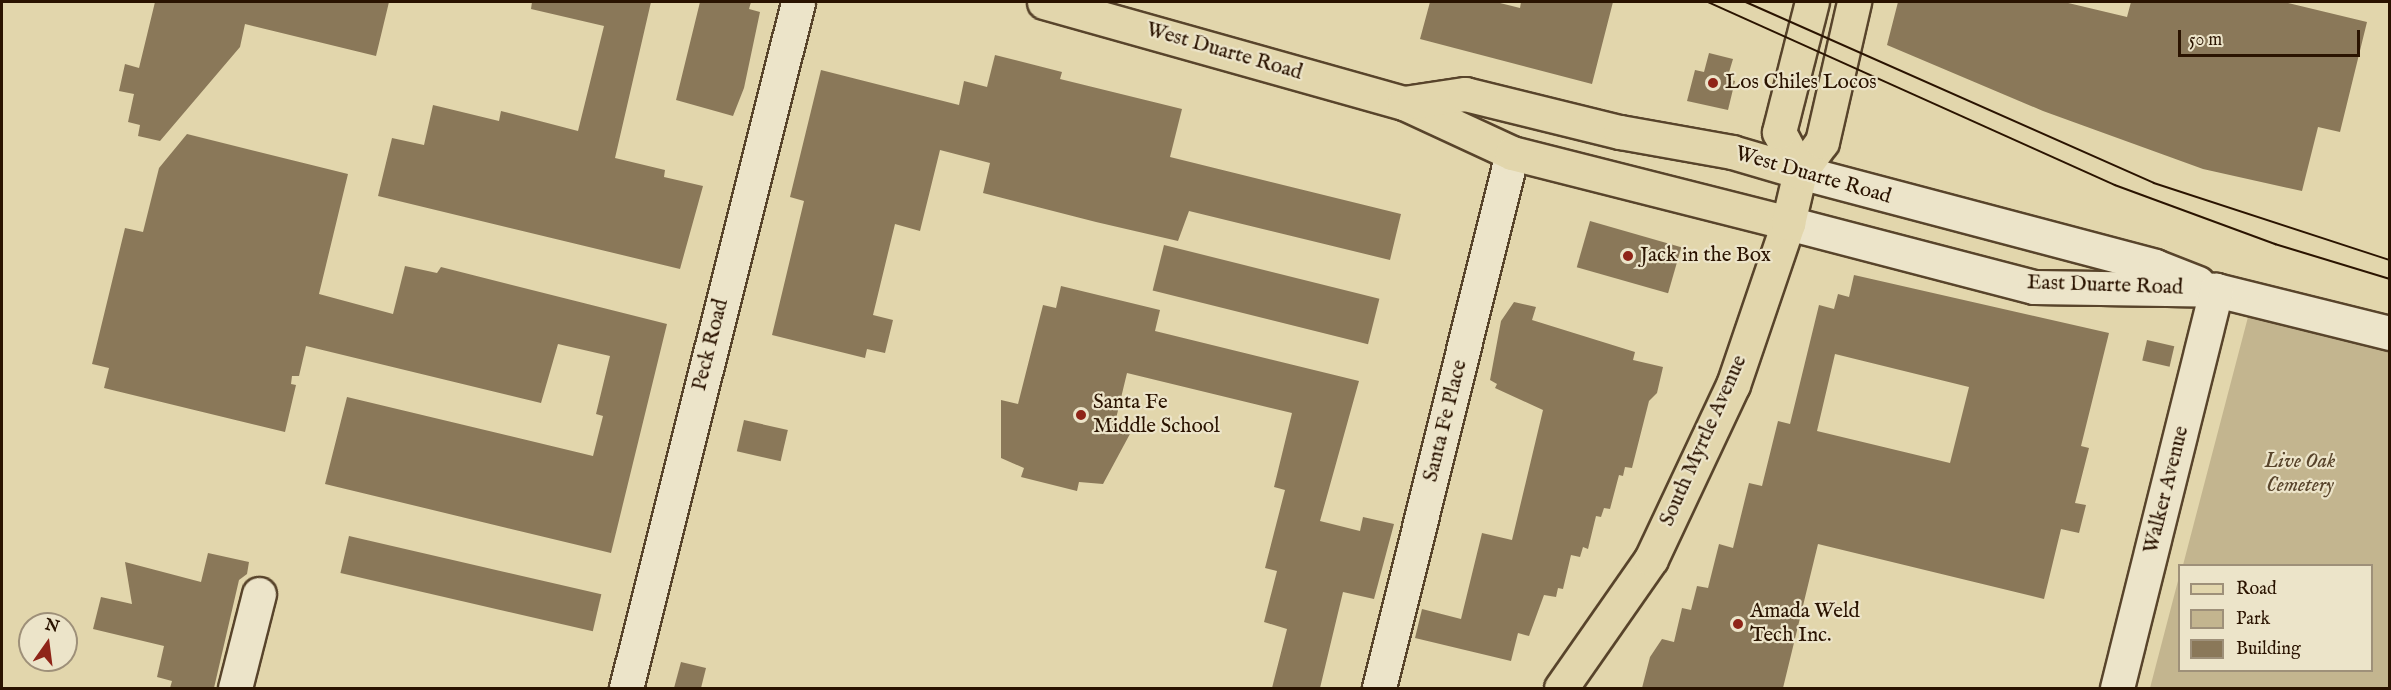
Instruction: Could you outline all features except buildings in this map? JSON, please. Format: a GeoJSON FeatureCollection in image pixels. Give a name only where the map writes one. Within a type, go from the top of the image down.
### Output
{"type":"FeatureCollection","features":[{"type":"Feature","properties":{"kind":"main road","name":"West Duarte Road"},"geometry":{"type":"LineString","coordinates":[[1044,2],[1404,103],[1512,153],[1788,223]]}},
{"type":"Feature","properties":{"kind":"main road"},"geometry":{"type":"LineString","coordinates":[[1800,172],[1779,132],[1812,2]]}},
{"type":"Feature","properties":{"kind":"main road","name":"South Myrtle Avenue"},"geometry":{"type":"LineString","coordinates":[[1562,688],[1651,559],[1733,385],[1788,223],[1800,172],[1822,142],[1854,2]]}},
{"type":"Feature","properties":{"kind":"main road","name":"West Duarte Road"},"geometry":{"type":"LineString","coordinates":[[1404,103],[1465,94],[1620,132],[1732,152],[1800,172]]}},
{"type":"Feature","properties":{"kind":"street","name":"Peck Road"},"geometry":{"type":"LineString","coordinates":[[626,688],[798,2]]}},
{"type":"Feature","properties":{"kind":"street","name":"Santa Fe Place"},"geometry":{"type":"LineString","coordinates":[[1379,688],[1512,153]]}},
{"type":"Feature","properties":{"kind":"street","name":"West Duarte Road"},"geometry":{"type":"LineString","coordinates":[[1800,172],[2156,266],[2216,290]]}},
{"type":"Feature","properties":{"kind":"street","name":"East Duarte Road"},"geometry":{"type":"LineString","coordinates":[[1788,223],[2034,287],[2216,290],[2390,333]]}},
{"type":"Feature","properties":{"kind":"street","name":"Walker Avenue"},"geometry":{"type":"LineString","coordinates":[[2117,688],[2216,290]]}},
{"type":"Feature","properties":{"kind":"street"},"geometry":{"type":"LineString","coordinates":[[235,688],[259,594]]}},
{"type":"Feature","properties":{"kind":"green space","name":"Live Oak Cemetery"},"geometry":{"type":"Polygon","coordinates":[[[2248,317],[2389,351],[2389,688],[2150,688],[2178,581],[2178,672],[2373,672],[2373,564],[2183,564],[2248,317]]]}},
{"type":"Feature","properties":{"kind":"tram line"},"geometry":{"type":"LineString","coordinates":[[1708,2],[2115,185],[2275,244],[2390,279]]}},
{"type":"Feature","properties":{"kind":"tram line"},"geometry":{"type":"LineString","coordinates":[[1746,2],[2154,183],[2390,260]]}},
{"type":"Feature","properties":{"kind":"place","name":"Los Chiles Locos"},"geometry":{"type":"Point","coordinates":[1713,83]}},
{"type":"Feature","properties":{"kind":"place","name":"Jack in the Box"},"geometry":{"type":"Point","coordinates":[1628,256]}},
{"type":"Feature","properties":{"kind":"place","name":"Santa Fe Middle School"},"geometry":{"type":"Point","coordinates":[1081,415]}},
{"type":"Feature","properties":{"kind":"place","name":"Amada Weld Tech Inc."},"geometry":{"type":"Point","coordinates":[1738,624]}}]}
